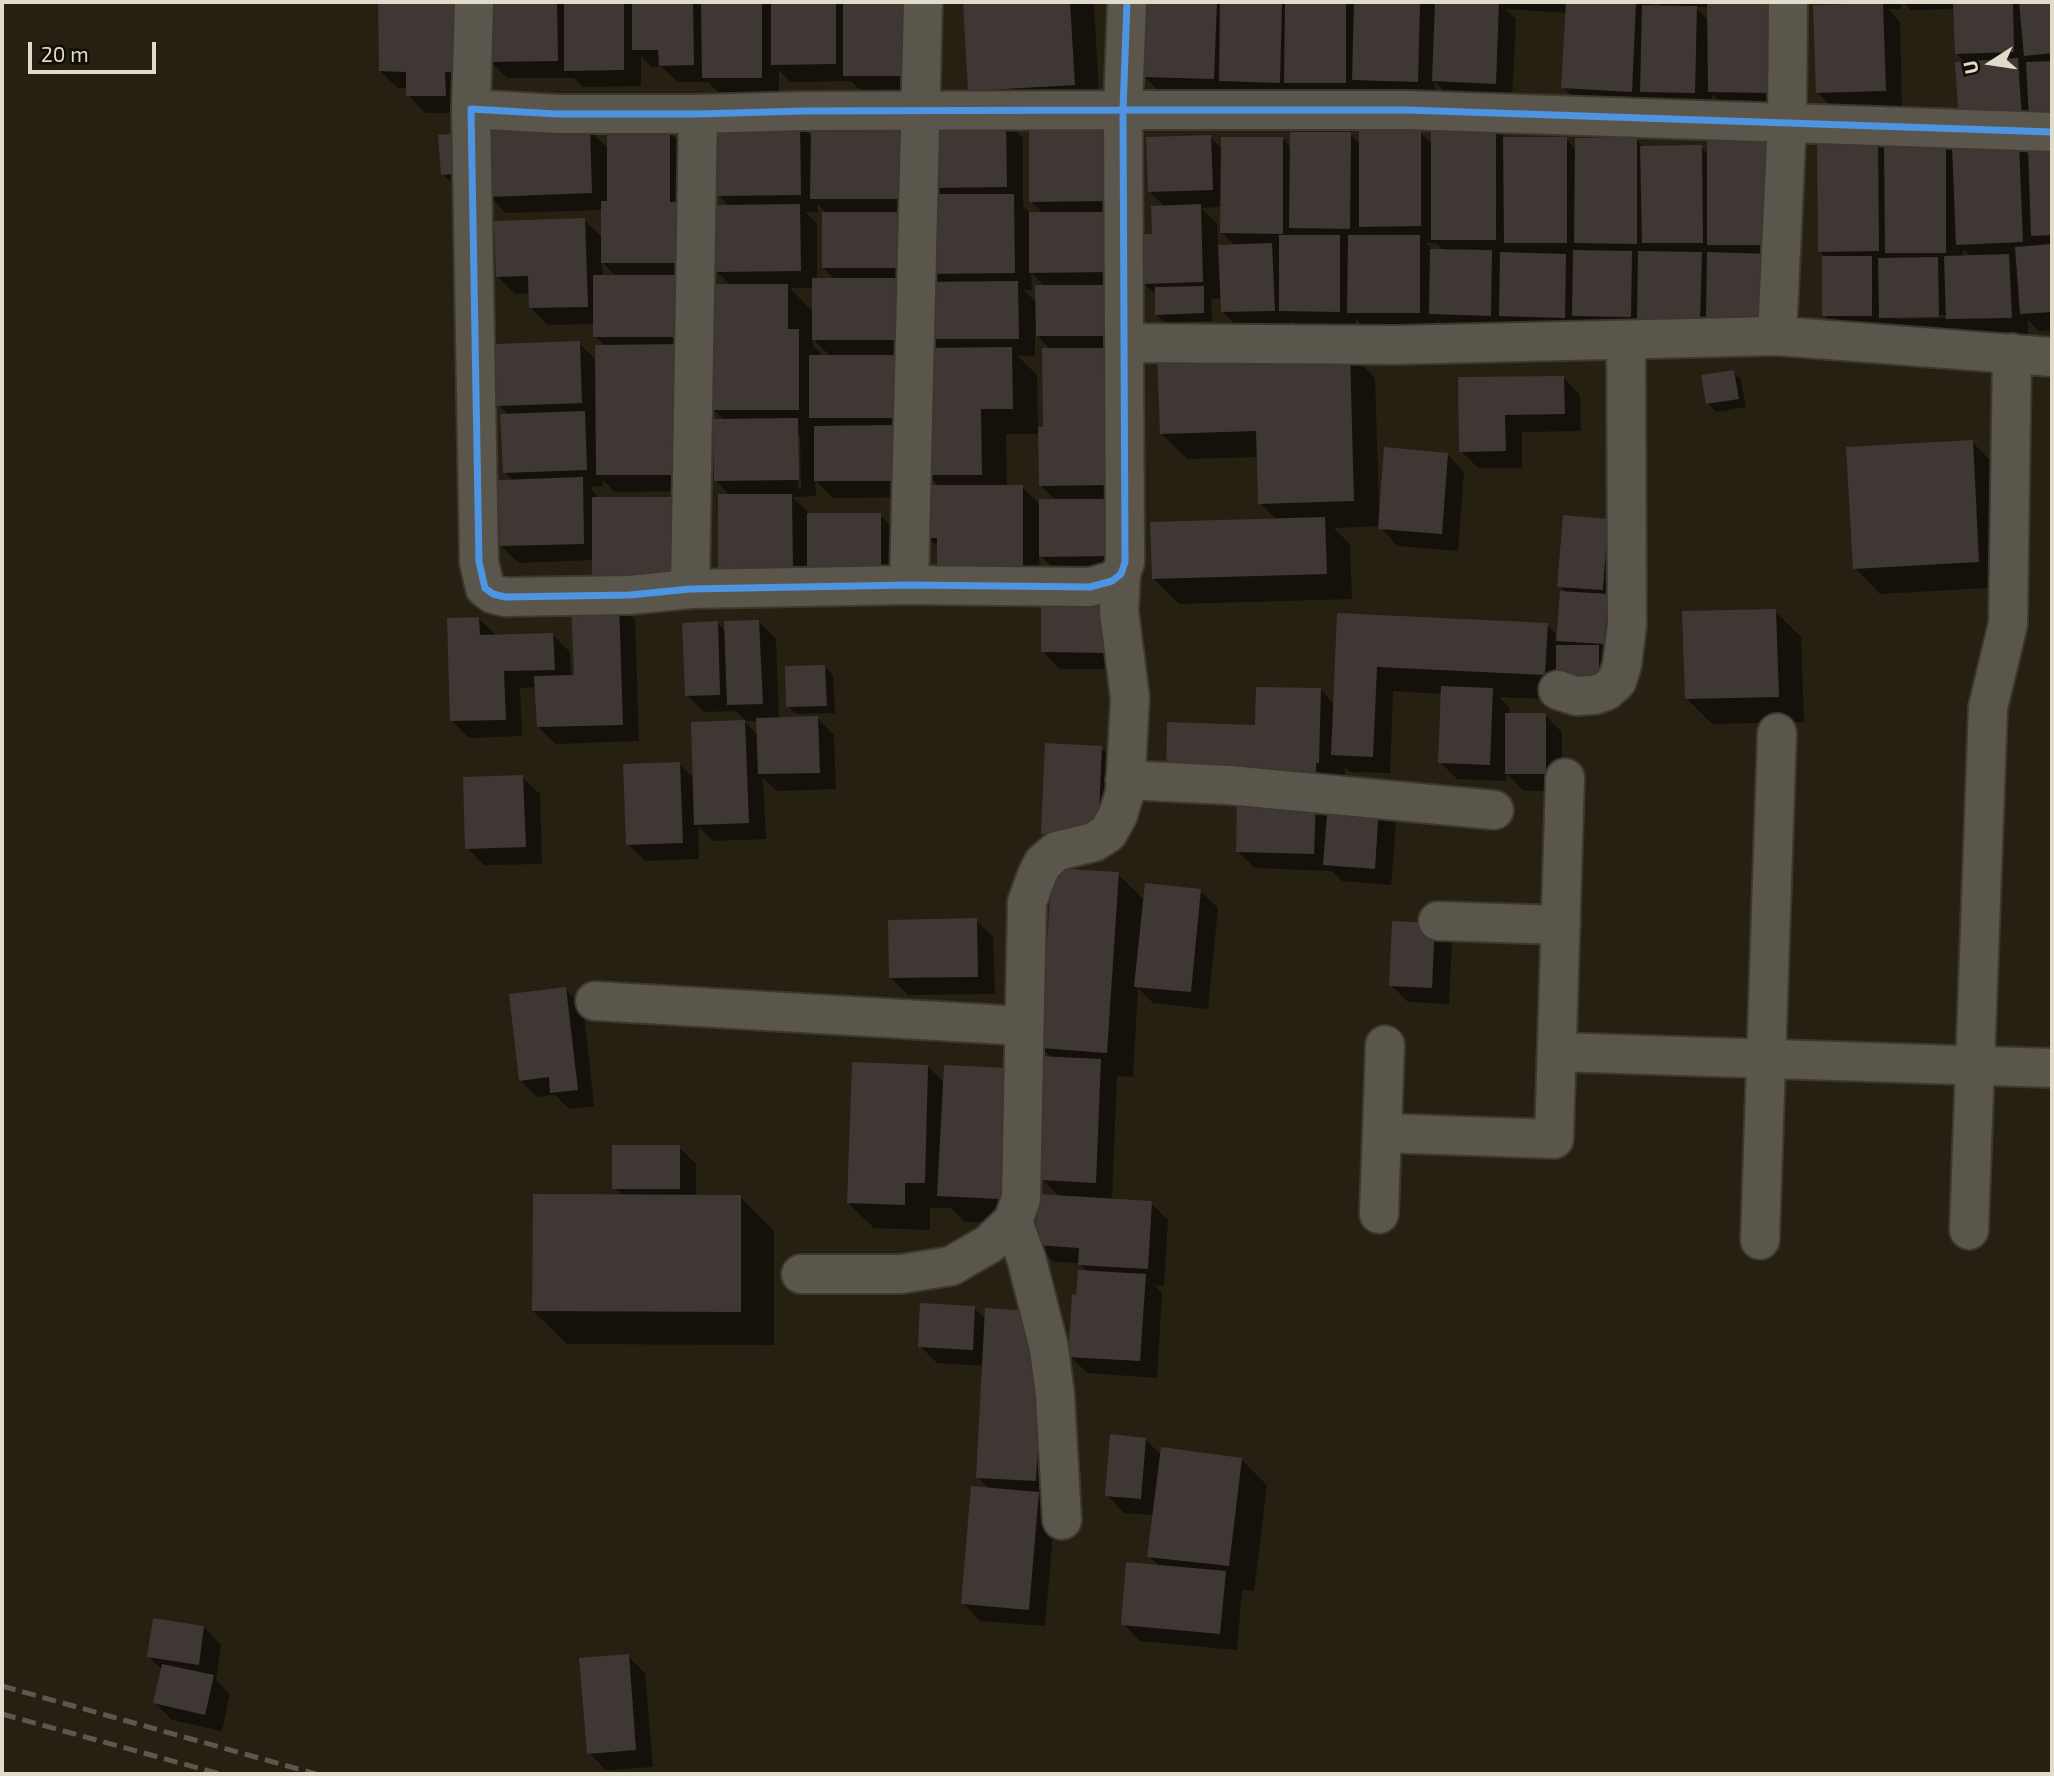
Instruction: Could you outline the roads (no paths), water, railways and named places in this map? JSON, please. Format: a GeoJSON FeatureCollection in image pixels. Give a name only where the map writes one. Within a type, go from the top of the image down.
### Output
{"type":"FeatureCollection","features":[{"type":"Feature","properties":{"kind":"street"},"geometry":{"type":"LineString","coordinates":[[474,2],[471,109],[479,562],[485,588],[493,594],[505,597],[631,595],[690,589],[909,585],[1090,587],[1112,581],[1121,574]]}},
{"type":"Feature","properties":{"kind":"street"},"geometry":{"type":"LineString","coordinates":[[909,585],[923,2]]}},
{"type":"Feature","properties":{"kind":"street"},"geometry":{"type":"LineString","coordinates":[[802,1274],[901,1274],[951,1266],[989,1244],[1013,1221],[1021,1199],[1027,902],[1037,874],[1057,851],[1094,842],[1108,833],[1118,815],[1125,792],[1130,698],[1119,611],[1121,574],[1125,562],[1123,110],[1127,2]]}},
{"type":"Feature","properties":{"kind":"street"},"geometry":{"type":"LineString","coordinates":[[1777,336],[1787,122],[1788,2]]}},
{"type":"Feature","properties":{"kind":"street"},"geometry":{"type":"LineString","coordinates":[[471,109],[557,114],[1407,110],[2052,132]]}},
{"type":"Feature","properties":{"kind":"street"},"geometry":{"type":"LineString","coordinates":[[690,589],[698,114]]}},
{"type":"Feature","properties":{"kind":"street"},"geometry":{"type":"LineString","coordinates":[[1125,343],[1395,345],[1777,336],[2052,357]]}},
{"type":"Feature","properties":{"kind":"street"},"geometry":{"type":"LineString","coordinates":[[1558,690],[1576,696],[1606,691],[1617,681],[1622,665],[1628,625],[1626,340]]}},
{"type":"Feature","properties":{"kind":"street"},"geometry":{"type":"LineString","coordinates":[[1969,1230],[1988,707],[2008,624],[2012,353]]}},
{"type":"Feature","properties":{"kind":"street"},"geometry":{"type":"LineString","coordinates":[[1760,1240],[1777,733]]}},
{"type":"Feature","properties":{"kind":"street"},"geometry":{"type":"LineString","coordinates":[[1382,1133],[1554,1139],[1565,778]]}},
{"type":"Feature","properties":{"kind":"street"},"geometry":{"type":"LineString","coordinates":[[1125,780],[1228,785],[1494,810]]}},
{"type":"Feature","properties":{"kind":"street"},"geometry":{"type":"LineString","coordinates":[[1438,921],[1560,925]]}},
{"type":"Feature","properties":{"kind":"street"},"geometry":{"type":"LineString","coordinates":[[595,1001],[1024,1026]]}},
{"type":"Feature","properties":{"kind":"street"},"geometry":{"type":"LineString","coordinates":[[1379,1214],[1385,1045]]}},
{"type":"Feature","properties":{"kind":"street"},"geometry":{"type":"LineString","coordinates":[[1557,1052],[2052,1068]]}},
{"type":"Feature","properties":{"kind":"street"},"geometry":{"type":"LineString","coordinates":[[1013,1221],[1027,1261],[1049,1348],[1055,1395],[1062,1520]]}},
{"type":"Feature","properties":{"kind":"railway"},"geometry":{"type":"LineString","coordinates":[[2,1686],[316,1774]]}},
{"type":"Feature","properties":{"kind":"railway"},"geometry":{"type":"LineString","coordinates":[[2,1714],[220,1774]]}}]}
